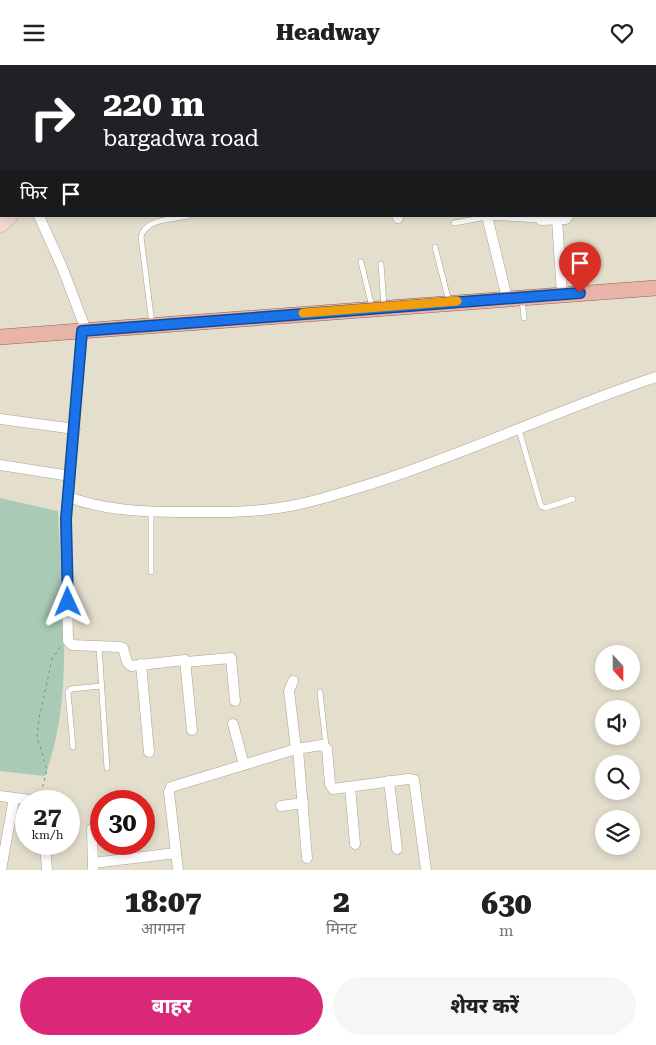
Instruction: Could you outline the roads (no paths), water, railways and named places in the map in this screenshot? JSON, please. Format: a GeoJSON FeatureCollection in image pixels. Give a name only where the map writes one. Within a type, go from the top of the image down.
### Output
{"type":"FeatureCollection","features":[{"type":"Feature","properties":{"kind":"main road"},"geometry":{"type":"LineString","coordinates":[[0,337],[378,307],[656,288]]}},
{"type":"Feature","properties":{"kind":"street"},"geometry":{"type":"LineString","coordinates":[[0,225],[10,217]]}},
{"type":"Feature","properties":{"kind":"street"},"geometry":{"type":"LineString","coordinates":[[39,217],[62,267],[84,330],[66,525],[68,641],[72,645],[123,648],[129,665],[184,659],[186,662],[231,658],[235,701]]}},
{"type":"Feature","properties":{"kind":"street"},"geometry":{"type":"LineString","coordinates":[[487,217],[515,297]]}},
{"type":"Feature","properties":{"kind":"street"},"geometry":{"type":"LineString","coordinates":[[540,218],[557,220],[566,219],[567,217]]}},
{"type":"Feature","properties":{"kind":"street"},"geometry":{"type":"LineString","coordinates":[[557,220],[562,294]]}},
{"type":"Feature","properties":{"kind":"street"},"geometry":{"type":"LineString","coordinates":[[68,497],[89,504],[150,512],[257,511],[298,505],[434,463],[519,430],[593,398],[656,377]]}},
{"type":"Feature","properties":{"kind":"street"},"geometry":{"type":"LineString","coordinates":[[0,419],[75,429]]}},
{"type":"Feature","properties":{"kind":"street"},"geometry":{"type":"LineString","coordinates":[[0,465],[70,476]]}},
{"type":"Feature","properties":{"kind":"street"},"geometry":{"type":"LineString","coordinates":[[186,662],[192,730]]}},
{"type":"Feature","properties":{"kind":"street"},"geometry":{"type":"LineString","coordinates":[[141,665],[150,752]]}},
{"type":"Feature","properties":{"kind":"street"},"geometry":{"type":"LineString","coordinates":[[293,681],[289,691],[303,803],[307,858]]}},
{"type":"Feature","properties":{"kind":"street"},"geometry":{"type":"LineString","coordinates":[[233,724],[244,765]]}},
{"type":"Feature","properties":{"kind":"street"},"geometry":{"type":"LineString","coordinates":[[178,870],[169,792],[171,787],[297,749],[322,745],[326,747],[331,786],[336,789],[411,779],[416,783],[426,870]]}},
{"type":"Feature","properties":{"kind":"street"},"geometry":{"type":"LineString","coordinates":[[389,781],[397,849]]}},
{"type":"Feature","properties":{"kind":"street"},"geometry":{"type":"LineString","coordinates":[[350,787],[355,844]]}},
{"type":"Feature","properties":{"kind":"street"},"geometry":{"type":"LineString","coordinates":[[0,796],[14,798],[1,866]]}},
{"type":"Feature","properties":{"kind":"street"},"geometry":{"type":"LineString","coordinates":[[282,806],[303,803]]}},
{"type":"Feature","properties":{"kind":"street"},"geometry":{"type":"LineString","coordinates":[[93,867],[176,853]]}},
{"type":"Feature","properties":{"kind":"street"},"geometry":{"type":"LineString","coordinates":[[46,855],[47,870]]}},
{"type":"Feature","properties":{"kind":"lane"},"geometry":{"type":"LineString","coordinates":[[152,325],[141,237],[142,231],[150,224],[183,217]]}},
{"type":"Feature","properties":{"kind":"lane"},"geometry":{"type":"LineString","coordinates":[[454,223],[487,217],[540,218]]}},
{"type":"Feature","properties":{"kind":"lane"},"geometry":{"type":"LineString","coordinates":[[436,247],[448,302]]}},
{"type":"Feature","properties":{"kind":"lane"},"geometry":{"type":"LineString","coordinates":[[361,262],[378,307]]}},
{"type":"Feature","properties":{"kind":"lane"},"geometry":{"type":"LineString","coordinates":[[378,307],[381,264]]}},
{"type":"Feature","properties":{"kind":"lane"},"geometry":{"type":"LineString","coordinates":[[515,297],[524,318]]}},
{"type":"Feature","properties":{"kind":"lane"},"geometry":{"type":"LineString","coordinates":[[519,430],[541,506],[545,508],[573,499]]}},
{"type":"Feature","properties":{"kind":"lane"},"geometry":{"type":"LineString","coordinates":[[150,512],[151,572]]}},
{"type":"Feature","properties":{"kind":"lane"},"geometry":{"type":"LineString","coordinates":[[98,646],[107,768]]}},
{"type":"Feature","properties":{"kind":"lane"},"geometry":{"type":"LineString","coordinates":[[73,747],[68,692],[71,689],[101,686]]}},
{"type":"Feature","properties":{"kind":"lane"},"geometry":{"type":"LineString","coordinates":[[320,692],[326,747]]}}]}
